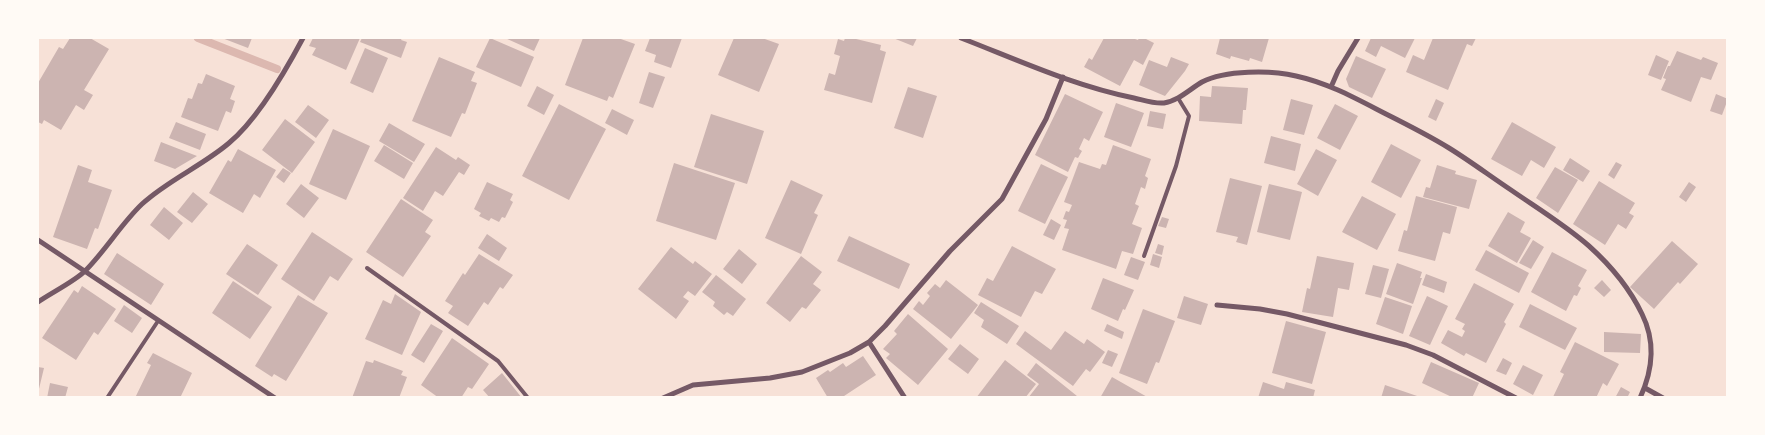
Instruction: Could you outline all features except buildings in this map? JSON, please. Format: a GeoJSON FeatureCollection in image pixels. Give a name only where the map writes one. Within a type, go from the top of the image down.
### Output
{"type":"FeatureCollection","features":[{"type":"Feature","properties":{"kind":"street"},"geometry":{"type":"LineString","coordinates":[[38,302],[85,272],[141,205],[170,181],[215,154],[244,129],[288,67],[303,38]]}},
{"type":"Feature","properties":{"kind":"street"},"geometry":{"type":"LineString","coordinates":[[962,38],[1095,89],[1154,102],[1165,103],[1178,98],[1214,76],[1264,73],[1292,75],[1320,82],[1355,97],[1448,147],[1567,228],[1589,246],[1609,267],[1623,284],[1642,314],[1651,338],[1652,364],[1640,398]]}},
{"type":"Feature","properties":{"kind":"street"},"geometry":{"type":"LineString","coordinates":[[1331,87],[1338,71],[1358,38]]}},
{"type":"Feature","properties":{"kind":"street"},"geometry":{"type":"LineString","coordinates":[[663,398],[693,385],[770,378],[802,372],[850,353],[869,342],[950,251],[1002,199],[1046,119],[1063,77]]}},
{"type":"Feature","properties":{"kind":"street"},"geometry":{"type":"LineString","coordinates":[[38,240],[275,398]]}},
{"type":"Feature","properties":{"kind":"street"},"geometry":{"type":"LineString","coordinates":[[1216,305],[1273,312],[1406,345],[1433,355],[1516,398]]}},
{"type":"Feature","properties":{"kind":"street"},"geometry":{"type":"LineString","coordinates":[[869,342],[905,398]]}},
{"type":"Feature","properties":{"kind":"street"},"geometry":{"type":"LineString","coordinates":[[1645,388],[1663,398]]}},
{"type":"Feature","properties":{"kind":"lane"},"geometry":{"type":"LineString","coordinates":[[1144,256],[1176,166],[1190,116],[1178,98]]}},
{"type":"Feature","properties":{"kind":"lane"},"geometry":{"type":"LineString","coordinates":[[367,268],[491,355],[510,374],[528,398]]}},
{"type":"Feature","properties":{"kind":"lane"},"geometry":{"type":"LineString","coordinates":[[107,398],[158,321]]}},
{"type":"Feature","properties":{"kind":"waterway"},"geometry":{"type":"LineString","coordinates":[[198,38],[277,69]]}}]}
